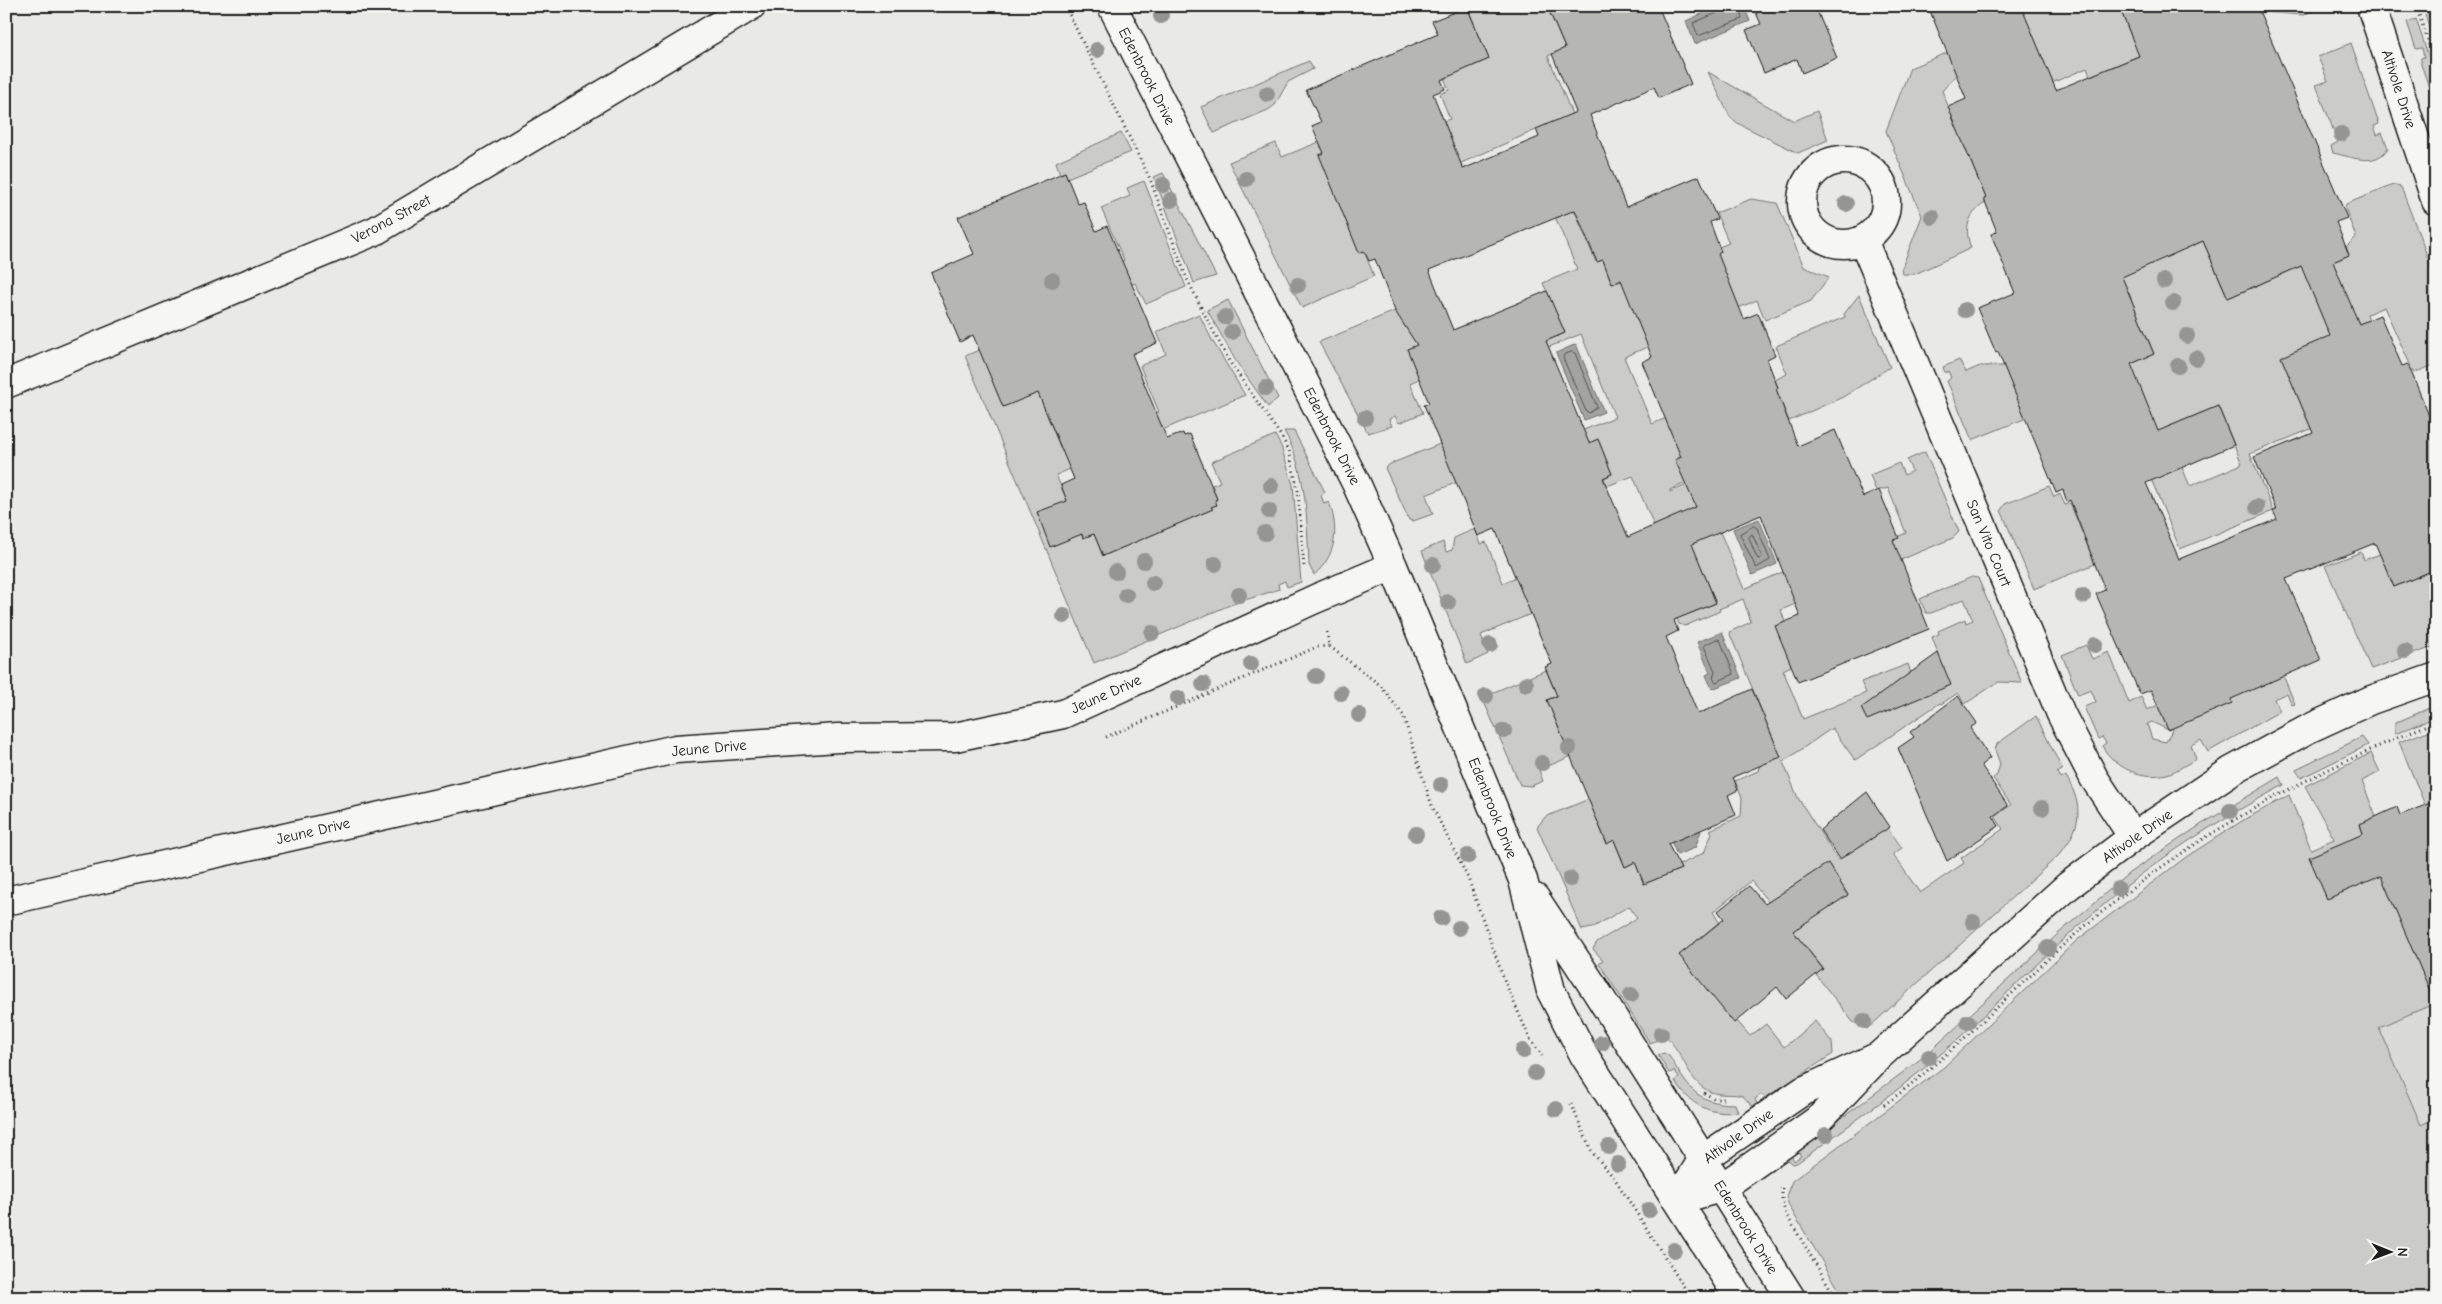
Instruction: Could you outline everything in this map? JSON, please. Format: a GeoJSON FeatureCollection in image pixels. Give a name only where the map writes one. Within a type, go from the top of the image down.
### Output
{"type":"FeatureCollection","features":[{"type":"Feature","properties":{"kind":"street","name":"Verona Street"},"geometry":{"type":"LineString","coordinates":[[6,384],[375,231],[751,6]]}},
{"type":"Feature","properties":{"kind":"street","name":"Edenbrook Drive"},"geometry":{"type":"LineString","coordinates":[[1112,6],[1356,483],[1394,566],[1523,880],[1551,991],[1584,1055],[1739,1298]]}},
{"type":"Feature","properties":{"kind":"street","name":"Altivole Drive"},"geometry":{"type":"LineString","coordinates":[[2371,6],[2436,201]]}},
{"type":"Feature","properties":{"kind":"street","name":"San Vito Court"},"geometry":{"type":"LineString","coordinates":[[1863,240],[2061,714],[2094,778],[2133,837]]}},
{"type":"Feature","properties":{"kind":"street","name":"Jeune Drive"},"geometry":{"type":"LineString","coordinates":[[6,901],[676,749],[838,738],[955,737],[1063,714],[1315,599],[1394,566]]}},
{"type":"Feature","properties":{"kind":"street","name":"Altivole Drive"},"geometry":{"type":"LineString","coordinates":[[1676,1200],[1722,1188],[1819,1119],[1879,1056],[2068,886],[2133,837],[2231,771],[2308,729],[2371,700],[2436,677]]}},
{"type":"Feature","properties":{"kind":"street","name":"Edenbrook Drive"},"geometry":{"type":"LineString","coordinates":[[1523,880],[1595,988],[1791,1298]]}},
{"type":"Feature","properties":{"kind":"street","name":"Altivole Drive"},"geometry":{"type":"LineString","coordinates":[[1676,1200],[1703,1159],[1803,1091],[1879,1056]]}},
{"type":"Feature","properties":{"kind":"path"},"geometry":{"type":"LineString","coordinates":[[1065,6],[1150,179],[1187,279],[1208,323],[1229,361],[1281,436],[1288,450],[1298,491],[1304,575]]}},
{"type":"Feature","properties":{"kind":"path"},"geometry":{"type":"LineString","coordinates":[[2416,6],[2436,65]]}},
{"type":"Feature","properties":{"kind":"path"},"geometry":{"type":"LineString","coordinates":[[1106,737],[1317,646],[1328,646]]}},
{"type":"Feature","properties":{"kind":"path"},"geometry":{"type":"LineString","coordinates":[[1878,1110],[1954,1048],[2071,939],[2120,898],[2196,843],[2295,786],[2436,722]]}},
{"type":"Feature","properties":{"kind":"path"},"geometry":{"type":"LineString","coordinates":[[1701,1091],[1715,1098],[1731,1100]]}},
{"type":"Feature","properties":{"kind":"path"},"geometry":{"type":"LineString","coordinates":[[1783,1183],[1781,1192],[1786,1214],[1836,1298]]}},
{"type":"Feature","properties":{"kind":"shaded area"},"geometry":{"type":"Polygon","coordinates":[[[1467,6],[1547,6],[1565,48],[1548,56],[1572,114],[1459,164],[1444,121],[1450,119],[1440,94],[1449,90],[1444,78],[1489,59],[1467,6]]]}},
{"type":"Feature","properties":{"kind":"shaded area"},"geometry":{"type":"Polygon","coordinates":[[[2021,6],[2119,6],[2131,36],[2170,20],[2181,6],[2323,6],[2303,15],[2247,11],[2090,76],[2087,68],[2047,85],[1966,71],[1955,76],[1942,91],[1986,198],[1984,199],[1985,203],[1974,212],[1969,223],[1968,235],[1971,248],[1915,274],[1903,274],[1901,270],[1922,216],[1886,131],[1910,68],[1956,49],[2021,6]]]}},
{"type":"Feature","properties":{"kind":"shaded area"},"geometry":{"type":"Polygon","coordinates":[[[2436,11],[2436,48],[2425,15],[2436,11]]]}},
{"type":"Feature","properties":{"kind":"shaded area"},"geometry":{"type":"Polygon","coordinates":[[[2416,19],[2436,79],[2436,108],[2421,64],[2421,58],[2424,57],[2422,48],[2416,49],[2407,22],[2416,19]]]}},
{"type":"Feature","properties":{"kind":"shaded area"},"geometry":{"type":"Polygon","coordinates":[[[2351,43],[2379,124],[2374,126],[2377,135],[2382,133],[2388,148],[2377,158],[2363,160],[2333,153],[2331,146],[2338,142],[2316,85],[2328,81],[2318,57],[2351,43]]]}},
{"type":"Feature","properties":{"kind":"shaded area"},"geometry":{"type":"Polygon","coordinates":[[[1309,61],[1313,69],[1288,82],[1275,105],[1268,110],[1214,133],[1201,107],[1309,61]]]}},
{"type":"Feature","properties":{"kind":"shaded area"},"geometry":{"type":"Polygon","coordinates":[[[1708,72],[1794,121],[1817,111],[1828,140],[1798,153],[1739,124],[1730,117],[1708,72]]]}},
{"type":"Feature","properties":{"kind":"shaded area"},"geometry":{"type":"Polygon","coordinates":[[[1121,133],[1131,152],[1067,178],[1065,172],[1060,174],[1056,162],[1121,133]]]}},
{"type":"Feature","properties":{"kind":"shaded area"},"geometry":{"type":"Polygon","coordinates":[[[1319,142],[1321,148],[1329,144],[1360,253],[1364,251],[1374,276],[1302,308],[1229,162],[1276,143],[1282,157],[1319,142]]]}},
{"type":"Feature","properties":{"kind":"shaded area"},"geometry":{"type":"Polygon","coordinates":[[[1163,173],[1216,276],[1194,283],[1154,177],[1163,173]]]}},
{"type":"Feature","properties":{"kind":"shaded area"},"geometry":{"type":"Polygon","coordinates":[[[1144,181],[1186,287],[1146,304],[1135,283],[1015,335],[1062,452],[1159,412],[1140,366],[1166,354],[1157,332],[1199,314],[1212,340],[1245,395],[1056,475],[1083,538],[1094,534],[1103,556],[1212,509],[1211,507],[1217,499],[1212,485],[1220,482],[1211,462],[1275,435],[1281,446],[1293,485],[1301,582],[1287,587],[1285,581],[1278,584],[1279,589],[1230,605],[1094,663],[965,356],[1014,335],[1073,281],[1124,260],[1101,208],[1130,196],[1127,188],[1144,181]]]}},
{"type":"Feature","properties":{"kind":"shaded area"},"geometry":{"type":"Polygon","coordinates":[[[2393,185],[2401,187],[2436,279],[2436,364],[2414,373],[2384,307],[2367,314],[2369,320],[2282,357],[2311,429],[2250,454],[2273,511],[2180,549],[2137,445],[2086,383],[2154,354],[2121,275],[2203,241],[2228,298],[2301,266],[2333,262],[2349,255],[2346,247],[2356,237],[2345,208],[2346,204],[2393,185]],[[2218,406],[2165,428],[2190,486],[2242,464],[2218,406]]]}},
{"type":"Feature","properties":{"kind":"shaded area"},"geometry":{"type":"Polygon","coordinates":[[[1751,199],[1777,203],[1804,267],[1829,277],[1811,301],[1765,320],[1757,300],[1624,357],[1652,424],[1696,406],[1698,450],[1676,459],[1686,483],[1670,490],[1670,492],[1694,482],[1715,520],[1744,589],[1785,571],[1829,568],[1906,533],[1888,488],[1876,491],[1870,475],[1899,463],[1904,475],[1912,471],[1907,460],[1925,452],[1959,532],[1953,538],[1781,610],[1785,622],[1791,666],[1783,670],[1803,719],[1866,693],[1861,682],[1908,664],[1912,676],[1942,664],[1932,637],[1939,634],[1938,631],[1965,619],[1966,623],[1973,620],[1964,599],[1931,613],[1926,613],[1920,599],[1972,577],[1978,578],[2022,683],[1998,682],[1965,704],[1958,693],[1855,760],[1832,728],[1783,762],[1798,798],[1838,860],[1887,827],[1902,848],[1893,854],[1920,893],[1964,863],[1961,858],[2003,829],[1995,816],[2011,805],[1993,778],[1997,775],[2000,764],[1995,750],[1997,744],[2036,716],[2062,769],[2057,773],[2061,779],[2066,776],[2072,787],[2078,808],[2076,827],[2066,846],[2058,856],[1867,1029],[1853,1022],[1816,975],[1823,968],[1751,881],[1713,912],[1719,922],[1680,955],[1750,1036],[1766,1024],[1784,1047],[1815,1021],[1832,1042],[1833,1054],[1765,1098],[1762,1094],[1755,1099],[1757,1104],[1752,1106],[1743,1096],[1711,1092],[1697,1083],[1669,1040],[1663,1038],[1650,1043],[1599,963],[1603,960],[1593,949],[1597,942],[1637,918],[1629,906],[1592,928],[1582,930],[1537,827],[1545,817],[1589,799],[1606,843],[1614,840],[1625,867],[1635,862],[1644,884],[1681,869],[1679,865],[1704,853],[1712,833],[1710,830],[1741,816],[1742,798],[1735,781],[1758,771],[1760,764],[1780,755],[1729,632],[1751,622],[1743,599],[1685,626],[1679,624],[1654,563],[1679,515],[1654,526],[1633,476],[1607,486],[1604,478],[1612,474],[1598,440],[1585,445],[1579,432],[1615,417],[1581,334],[1544,349],[1541,343],[1565,333],[1543,283],[1577,269],[1553,212],[1572,204],[1596,262],[1603,260],[1612,284],[1721,252],[1719,247],[1729,243],[1716,213],[1751,199]],[[1700,564],[1674,575],[1689,614],[1716,603],[1700,564]]]}},
{"type":"Feature","properties":{"kind":"shaded area"},"geometry":{"type":"Polygon","coordinates":[[[1859,295],[1890,367],[1843,397],[1789,421],[1776,389],[1778,387],[1775,380],[1787,374],[1776,346],[1845,317],[1844,314],[1859,295]]]}},
{"type":"Feature","properties":{"kind":"shaded area"},"geometry":{"type":"Polygon","coordinates":[[[1228,300],[1278,398],[1268,407],[1237,363],[1207,310],[1228,300]]]}},
{"type":"Feature","properties":{"kind":"shaded area"},"geometry":{"type":"Polygon","coordinates":[[[1395,311],[1423,342],[1419,379],[1410,383],[1423,413],[1399,423],[1395,416],[1389,419],[1392,426],[1368,433],[1319,342],[1395,311]]]}},
{"type":"Feature","properties":{"kind":"shaded area"},"geometry":{"type":"Polygon","coordinates":[[[1959,360],[1966,372],[1980,366],[2004,366],[2034,415],[1972,440],[1947,381],[1951,378],[1948,371],[1945,373],[1943,367],[1959,360]]]}},
{"type":"Feature","properties":{"kind":"shaded area"},"geometry":{"type":"Polygon","coordinates":[[[1284,431],[1294,431],[1325,492],[1321,495],[1324,504],[1329,502],[1332,512],[1335,532],[1334,541],[1327,559],[1314,575],[1309,565],[1306,513],[1301,479],[1292,446],[1284,431]]]}},
{"type":"Feature","properties":{"kind":"shaded area"},"geometry":{"type":"Polygon","coordinates":[[[1440,444],[1443,449],[1524,455],[1426,495],[1433,514],[1413,521],[1409,520],[1385,468],[1390,464],[1440,444]]]}},
{"type":"Feature","properties":{"kind":"shaded area"},"geometry":{"type":"Polygon","coordinates":[[[2049,486],[2054,497],[2060,494],[2065,505],[2070,503],[2095,564],[2034,589],[2001,510],[2005,504],[2049,486]]]}},
{"type":"Feature","properties":{"kind":"shaded area"},"geometry":{"type":"Polygon","coordinates":[[[1475,529],[1481,544],[1486,542],[1503,583],[1516,577],[1545,608],[1481,635],[1488,654],[1467,664],[1422,551],[1443,542],[1446,552],[1452,550],[1454,538],[1475,529]]]}},
{"type":"Feature","properties":{"kind":"shaded area"},"geometry":{"type":"Polygon","coordinates":[[[2361,552],[2364,560],[2380,554],[2394,587],[2436,569],[2436,646],[2371,669],[2325,566],[2361,552]]]}},
{"type":"Feature","properties":{"kind":"shaded area"},"geometry":{"type":"Polygon","coordinates":[[[2266,634],[2295,704],[2292,705],[2287,693],[2274,699],[2280,711],[2208,752],[2201,740],[2191,745],[2196,759],[2178,769],[2167,774],[2138,774],[2121,766],[2107,754],[2102,746],[2106,743],[2102,737],[2098,739],[2084,707],[2096,702],[2091,690],[2078,695],[2062,655],[2086,645],[2092,659],[2109,652],[2129,703],[2141,697],[2147,710],[2229,674],[2266,634]],[[2162,715],[2168,730],[2152,722],[2147,724],[2152,739],[2166,742],[2173,728],[2162,715]]]}},
{"type":"Feature","properties":{"kind":"shaded area"},"geometry":{"type":"Polygon","coordinates":[[[1546,670],[1554,689],[1564,692],[1547,700],[1562,736],[1581,752],[1539,770],[1543,781],[1531,786],[1520,785],[1482,697],[1546,670]]]}},
{"type":"Feature","properties":{"kind":"shaded area"},"geometry":{"type":"Polygon","coordinates":[[[2436,705],[2436,717],[2395,734],[2395,723],[2436,705]]]}},
{"type":"Feature","properties":{"kind":"shaded area"},"geometry":{"type":"Polygon","coordinates":[[[2436,728],[2436,808],[2433,802],[2425,805],[2399,742],[2436,728]]]}},
{"type":"Feature","properties":{"kind":"shaded area"},"geometry":{"type":"Polygon","coordinates":[[[2362,737],[2368,745],[2301,778],[2296,769],[2362,737]]]}},
{"type":"Feature","properties":{"kind":"shaded area"},"geometry":{"type":"Polygon","coordinates":[[[2371,753],[2380,772],[2362,781],[2376,817],[2360,824],[2361,828],[2436,1003],[2379,1027],[2421,1125],[2436,1118],[2436,1298],[1844,1298],[1789,1206],[1786,1196],[1792,1181],[1944,1067],[2076,941],[2186,857],[2242,821],[2289,795],[2311,849],[2334,839],[2305,786],[2371,753]]]}},
{"type":"Feature","properties":{"kind":"shaded area"},"geometry":{"type":"Polygon","coordinates":[[[2280,777],[2284,785],[2189,841],[2122,889],[2064,939],[1940,1055],[1900,1087],[1797,1163],[1793,1164],[1786,1158],[1791,1155],[1794,1161],[1801,1156],[1798,1151],[1926,1055],[2059,933],[2129,873],[2202,824],[2280,777]]]}},
{"type":"Feature","properties":{"kind":"shaded area"},"geometry":{"type":"Polygon","coordinates":[[[2436,1003],[2436,1148],[2425,1123],[2421,1125],[2379,1027],[2436,1003]]]}},
{"type":"Feature","properties":{"kind":"shaded area"},"geometry":{"type":"Polygon","coordinates":[[[1664,1053],[1669,1056],[1694,1092],[1711,1101],[1735,1104],[1738,1112],[1728,1113],[1709,1110],[1694,1102],[1675,1081],[1679,1078],[1674,1071],[1669,1073],[1658,1055],[1664,1053]]]}},
{"type":"Feature","properties":{"kind":"water"},"geometry":{"type":"Polygon","coordinates":[[[1719,6],[1744,6],[1750,21],[1695,44],[1686,21],[1719,6]]]}},
{"type":"Feature","properties":{"kind":"water"},"geometry":{"type":"Polygon","coordinates":[[[1576,344],[1604,412],[1584,420],[1556,353],[1576,344]]]}},
{"type":"Feature","properties":{"kind":"water"},"geometry":{"type":"Polygon","coordinates":[[[1759,519],[1777,564],[1752,575],[1733,529],[1759,519]]]}},
{"type":"Feature","properties":{"kind":"water"},"geometry":{"type":"Polygon","coordinates":[[[1722,632],[1741,678],[1712,689],[1706,675],[1710,673],[1697,642],[1722,632]]]}},
{"type":"Feature","properties":{"kind":"water"},"geometry":{"type":"Polygon","coordinates":[[[1655,803],[1689,827],[1701,831],[1695,848],[1677,855],[1655,803]]]}},
{"type":"Feature","properties":{"kind":"building"},"geometry":{"type":"Polygon","coordinates":[[[1547,6],[1658,6],[1691,84],[1659,98],[1654,87],[1590,115],[1626,207],[1699,176],[1717,219],[1710,222],[1721,252],[1718,254],[1744,319],[1758,313],[1775,355],[1767,359],[1778,388],[1776,389],[1798,446],[1835,430],[1863,497],[1879,490],[1899,538],[1893,540],[1929,629],[1798,682],[1775,626],[1800,616],[1761,515],[1692,544],[1716,603],[1674,620],[1678,631],[1666,637],[1698,714],[1752,689],[1781,757],[1733,777],[1738,790],[1728,795],[1736,815],[1668,844],[1681,869],[1644,884],[1635,862],[1625,867],[1614,840],[1607,844],[1547,700],[1557,696],[1545,667],[1552,664],[1495,529],[1478,536],[1424,405],[1429,403],[1407,349],[1417,345],[1395,311],[1375,259],[1369,261],[1364,251],[1359,253],[1319,155],[1324,153],[1312,126],[1321,122],[1306,90],[1438,34],[1432,21],[1467,7],[1489,59],[1441,80],[1445,89],[1433,94],[1463,169],[1539,137],[1536,129],[1576,112],[1552,54],[1565,48],[1547,6]],[[1575,210],[1429,270],[1453,330],[1547,291],[1565,333],[1546,341],[1589,443],[1598,439],[1612,474],[1603,478],[1628,537],[1696,507],[1675,460],[1681,457],[1642,362],[1652,357],[1621,280],[1612,284],[1603,260],[1597,262],[1575,210]]]}},
{"type":"Feature","properties":{"kind":"building"},"geometry":{"type":"Polygon","coordinates":[[[1753,6],[1815,6],[1837,58],[1802,73],[1797,59],[1764,73],[1746,30],[1761,24],[1753,6]]]}},
{"type":"Feature","properties":{"kind":"building"},"geometry":{"type":"Polygon","coordinates":[[[1928,6],[2021,6],[2056,90],[2139,56],[2119,6],[2257,6],[2347,218],[2336,222],[2349,255],[2333,262],[2359,324],[2380,315],[2402,366],[2408,364],[2436,433],[2436,569],[2394,587],[2375,543],[2286,579],[2321,660],[2231,699],[2232,703],[2168,730],[2151,690],[2140,694],[2096,594],[2105,590],[2070,500],[2067,502],[2063,490],[2056,493],[1998,352],[1996,353],[1977,308],[2015,293],[1991,234],[1997,232],[1984,199],[1986,198],[1948,107],[1966,99],[1928,6]],[[2203,241],[2122,277],[2154,354],[2131,364],[2158,431],[2218,406],[2234,445],[2146,483],[2179,559],[2277,519],[2273,511],[2276,510],[2254,457],[2313,433],[2281,357],[2330,336],[2301,266],[2228,298],[2203,241]]]}},
{"type":"Feature","properties":{"kind":"building"},"geometry":{"type":"Polygon","coordinates":[[[1065,172],[1078,204],[1084,202],[1096,231],[1107,226],[1157,343],[1132,354],[1167,439],[1183,433],[1184,436],[1190,434],[1217,499],[1215,500],[1217,505],[1211,507],[1213,509],[1103,556],[1094,534],[1083,538],[1082,534],[1050,547],[1037,512],[1067,501],[1061,485],[1074,479],[1038,393],[1003,407],[973,335],[960,342],[931,273],[974,254],[958,217],[1065,172]]]}},
{"type":"Feature","properties":{"kind":"building"},"geometry":{"type":"Polygon","coordinates":[[[1938,653],[1951,685],[1867,720],[1861,708],[1938,653]]]}},
{"type":"Feature","properties":{"kind":"building"},"geometry":{"type":"Polygon","coordinates":[[[1958,696],[1977,723],[1970,728],[1990,758],[1981,765],[2008,806],[1993,816],[1999,826],[1947,861],[1898,748],[1914,737],[1910,732],[1958,696]]]}},
{"type":"Feature","properties":{"kind":"building"},"geometry":{"type":"Polygon","coordinates":[[[1867,792],[1890,827],[1840,859],[1820,830],[1867,792]]]}},
{"type":"Feature","properties":{"kind":"building"},"geometry":{"type":"Polygon","coordinates":[[[2436,801],[2436,1005],[2381,876],[2327,899],[2309,857],[2363,834],[2360,824],[2397,807],[2400,815],[2436,801]]]}},
{"type":"Feature","properties":{"kind":"building"},"geometry":{"type":"Polygon","coordinates":[[[1828,863],[1848,895],[1793,931],[1823,969],[1786,999],[1777,987],[1734,1023],[1679,955],[1724,919],[1718,911],[1749,886],[1765,904],[1828,863]]]}}]}
